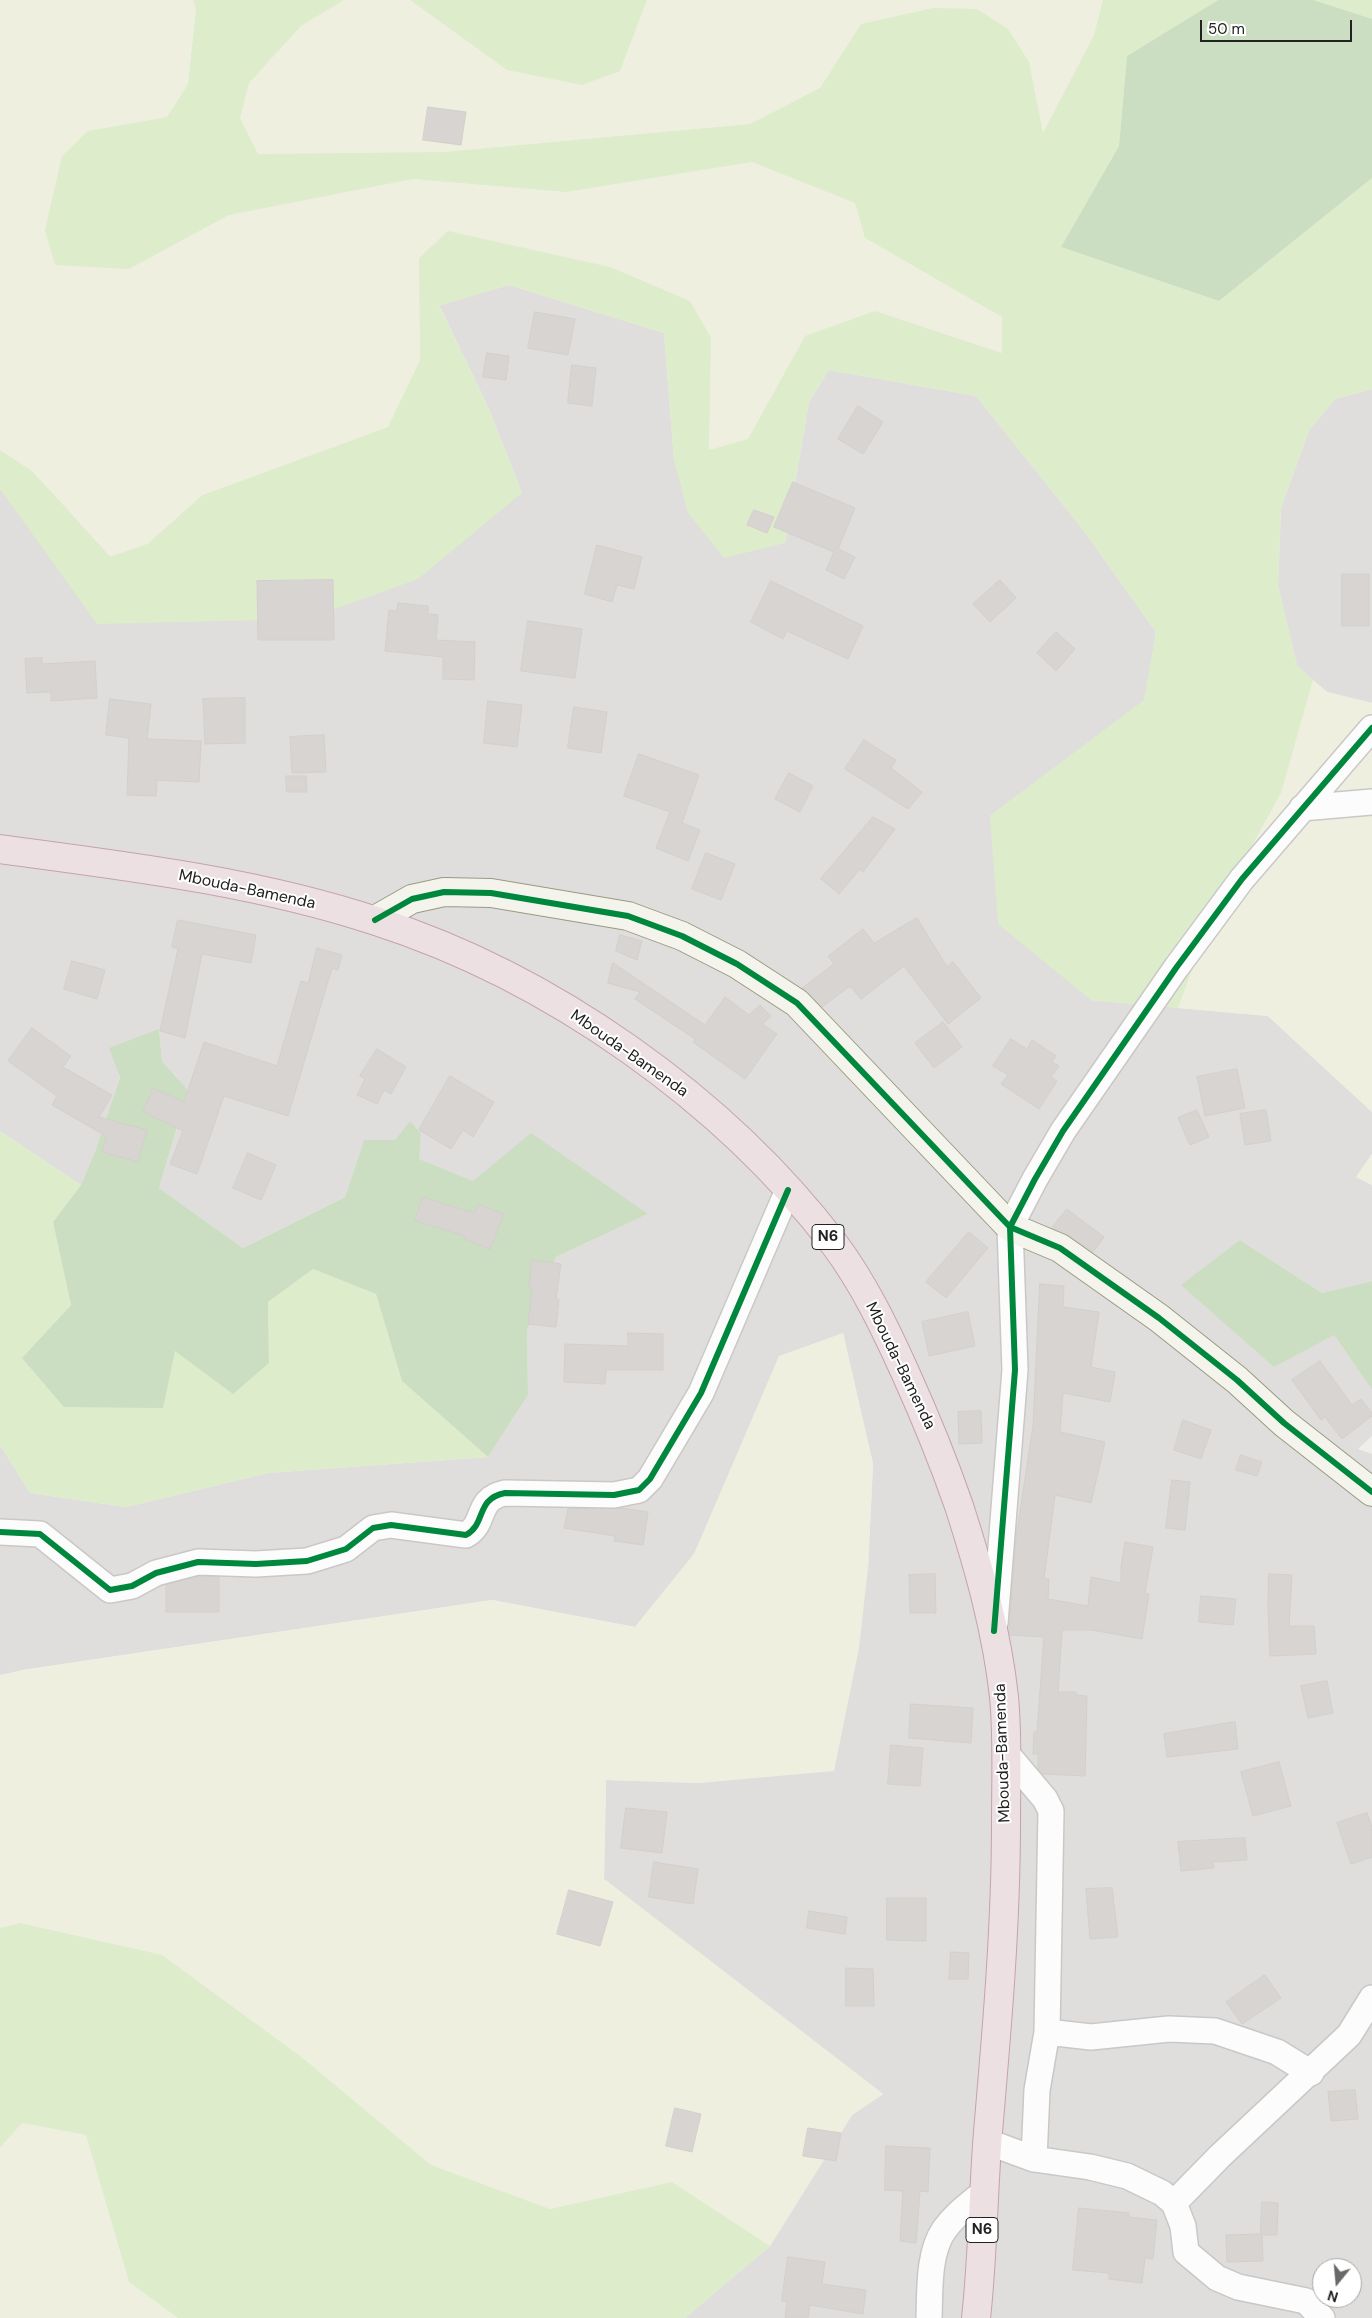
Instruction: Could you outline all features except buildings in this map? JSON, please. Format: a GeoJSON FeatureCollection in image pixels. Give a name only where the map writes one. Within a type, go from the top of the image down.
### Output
{"type":"FeatureCollection","features":[{"type":"Feature","properties":{"kind":"highway","name":"Mbouda-Bamenda"},"geometry":{"type":"LineString","coordinates":[[0,849],[96,862],[259,889],[374,920],[441,944],[525,983],[664,1075],[731,1130],[788,1190],[836,1247],[880,1318],[941,1451],[967,1531],[994,1632],[1004,1698],[1006,1908],[976,2318]]}},
{"type":"Feature","properties":{"kind":"street"},"geometry":{"type":"LineString","coordinates":[[994,1632],[1015,1370],[1010,1226],[1034,1179],[1062,1131],[1176,968],[1242,879],[1372,728]]}},
{"type":"Feature","properties":{"kind":"street"},"geometry":{"type":"LineString","coordinates":[[1302,808],[1372,802]]}},
{"type":"Feature","properties":{"kind":"street"},"geometry":{"type":"LineString","coordinates":[[374,920],[412,899],[444,892],[491,893],[628,916],[682,936],[737,964],[796,1003],[1010,1226],[1060,1248],[1159,1318],[1237,1380],[1284,1423],[1372,1492]]}},
{"type":"Feature","properties":{"kind":"street"},"geometry":{"type":"LineString","coordinates":[[0,1532],[40,1534],[110,1590],[132,1586],[156,1573],[198,1562],[256,1564],[308,1561],[346,1549],[373,1528],[390,1525],[466,1536],[473,1531],[485,1503],[494,1496],[505,1494],[614,1495],[638,1490],[650,1479],[701,1393],[788,1190]]}},
{"type":"Feature","properties":{"kind":"street"},"geometry":{"type":"LineString","coordinates":[[1006,1754],[1045,1799],[1051,1811],[1047,2032],[1037,2090],[1034,2158]]}},
{"type":"Feature","properties":{"kind":"street"},"geometry":{"type":"LineString","coordinates":[[1174,2203],[1220,2156],[1312,2073],[1349,2035],[1372,1998]]}},
{"type":"Feature","properties":{"kind":"street"},"geometry":{"type":"LineString","coordinates":[[1047,2032],[1091,2037],[1169,2029],[1214,2031],[1278,2052],[1312,2073]]}},
{"type":"Feature","properties":{"kind":"street"},"geometry":{"type":"LineString","coordinates":[[988,2142],[1034,2158],[1090,2167],[1126,2176],[1162,2193],[1174,2203],[1183,2226],[1186,2252],[1217,2278],[1238,2286],[1306,2301],[1322,2318]]}},
{"type":"Feature","properties":{"kind":"street"},"geometry":{"type":"LineString","coordinates":[[928,2318],[935,2254],[943,2231],[956,2215],[984,2192]]}},
{"type":"Feature","properties":{"kind":"shaded area"},"geometry":{"type":"Polygon","coordinates":[[[509,285],[664,333],[674,460],[785,543],[809,402],[829,370],[976,396],[1084,531],[1156,632],[1145,700],[990,816],[1091,1000],[1268,1016],[1372,1112],[1372,1154],[1356,1177],[1372,1185],[1372,1281],[1322,1293],[1240,1240],[1334,1335],[1372,1390],[1372,1436],[1358,1449],[1372,1454],[1372,2318],[685,2318],[770,2246],[852,2115],[883,2094],[604,1879],[606,1780],[698,1783],[834,1770],[868,1568],[873,1464],[843,1333],[731,1471],[694,1554],[635,1627],[492,1600],[0,1675],[0,1445],[30,1493],[126,1507],[268,1473],[488,1457],[528,1395],[527,1331],[556,1257],[648,1214],[473,1181],[418,1159],[421,1134],[395,1140],[364,1140],[345,1197],[243,1248],[159,1188],[188,1090],[162,1061],[159,1029],[120,1076],[95,1153],[81,1185],[0,1131],[0,489],[522,493],[489,409],[439,305],[509,285]]]}},
{"type":"Feature","properties":{"kind":"shaded area"},"geometry":{"type":"Polygon","coordinates":[[[1372,389],[1372,703],[1327,692],[1297,666],[1278,585],[1281,508],[1309,430],[1335,399],[1372,389]]]}},
{"type":"Feature","properties":{"kind":"green space"},"geometry":{"type":"Polygon","coordinates":[[[0,0],[193,0],[196,9],[188,84],[167,117],[88,131],[129,269],[229,215],[413,179],[566,192],[752,162],[855,203],[865,238],[1002,317],[1002,353],[875,311],[805,336],[748,440],[709,450],[711,338],[419,258],[420,360],[388,427],[203,495],[148,544],[110,557],[32,471],[0,450],[0,0]]]}},
{"type":"Feature","properties":{"kind":"green space"},"geometry":{"type":"Polygon","coordinates":[[[193,0],[344,0],[301,26],[249,83],[240,118],[258,154],[444,152],[750,124],[820,88],[861,24],[933,8],[977,9],[1008,29],[1029,62],[1043,133],[1094,35],[1103,0],[1218,0],[1127,56],[1119,146],[1061,247],[1219,301],[1372,178],[1372,389],[1335,399],[1309,430],[1281,508],[1278,585],[1297,665],[1313,680],[1281,793],[1210,922],[1178,1008],[1091,1000],[998,924],[990,816],[1144,700],[1156,632],[1084,531],[976,396],[829,370],[809,402],[785,543],[724,558],[688,513],[674,460],[664,333],[509,285],[439,306],[489,409],[522,493],[418,579],[307,619],[97,624],[0,489],[0,450],[32,471],[110,557],[148,544],[203,495],[388,427],[420,360],[419,258],[448,231],[610,267],[690,301],[711,338],[709,450],[748,439],[805,336],[875,311],[1002,353],[1002,317],[865,238],[855,203],[752,162],[566,192],[413,179],[229,215],[129,269],[55,265],[45,230],[62,156],[88,131],[167,117],[188,84],[196,9],[193,0]]]}},
{"type":"Feature","properties":{"kind":"green space"},"geometry":{"type":"Polygon","coordinates":[[[344,0],[410,0],[507,70],[620,71],[647,0],[1103,0],[1094,35],[1043,134],[1029,62],[861,24],[820,88],[750,124],[444,152],[257,154],[240,118],[249,83],[301,26],[344,0]]]}},
{"type":"Feature","properties":{"kind":"green space"},"geometry":{"type":"Polygon","coordinates":[[[410,0],[647,0],[620,71],[582,85],[507,70],[410,0]]]}},
{"type":"Feature","properties":{"kind":"green space"},"geometry":{"type":"Polygon","coordinates":[[[1218,0],[1313,0],[1372,19],[1372,178],[1219,301],[1061,247],[1119,146],[1127,56],[1218,0]]]}},
{"type":"Feature","properties":{"kind":"green space"},"geometry":{"type":"Polygon","coordinates":[[[1312,0],[1372,0],[1372,20],[1312,0]]]}},
{"type":"Feature","properties":{"kind":"green space"},"geometry":{"type":"Polygon","coordinates":[[[1313,680],[1327,692],[1372,703],[1372,1112],[1268,1016],[1178,1008],[1210,922],[1281,793],[1313,680]]]}},
{"type":"Feature","properties":{"kind":"green space"},"geometry":{"type":"Polygon","coordinates":[[[159,1029],[162,1061],[188,1090],[159,1188],[243,1248],[345,1197],[364,1140],[395,1140],[410,1121],[421,1134],[419,1159],[473,1181],[531,1133],[648,1214],[556,1257],[527,1331],[528,1395],[488,1457],[402,1381],[376,1294],[313,1269],[268,1302],[269,1363],[233,1394],[175,1351],[163,1408],[64,1407],[22,1358],[71,1305],[53,1222],[81,1185],[95,1152],[120,1077],[109,1048],[159,1029]]]}},
{"type":"Feature","properties":{"kind":"green space"},"geometry":{"type":"Polygon","coordinates":[[[0,1131],[81,1185],[53,1222],[71,1305],[22,1358],[175,1351],[269,1363],[268,1302],[313,1269],[376,1294],[402,1381],[488,1457],[268,1473],[126,1507],[30,1493],[0,1445],[0,1131]]]}},
{"type":"Feature","properties":{"kind":"green space"},"geometry":{"type":"Polygon","coordinates":[[[1372,1154],[1372,1185],[1356,1177],[1372,1154]]]}},
{"type":"Feature","properties":{"kind":"green space"},"geometry":{"type":"Polygon","coordinates":[[[1240,1240],[1322,1293],[1372,1281],[1372,1390],[1334,1335],[1274,1367],[1181,1285],[1240,1240]]]}},
{"type":"Feature","properties":{"kind":"green space"},"geometry":{"type":"Polygon","coordinates":[[[843,1333],[873,1464],[868,1568],[859,1648],[834,1771],[698,1783],[606,1780],[604,1879],[883,2094],[852,2115],[770,2246],[672,2182],[550,2209],[431,2165],[304,2059],[20,1923],[0,1928],[0,1676],[23,1670],[492,1600],[635,1627],[694,1554],[779,1356],[843,1333]]]}},
{"type":"Feature","properties":{"kind":"green space"},"geometry":{"type":"Polygon","coordinates":[[[20,1923],[162,1955],[304,2059],[431,2165],[550,2209],[672,2182],[770,2246],[685,2318],[178,2318],[129,2282],[86,2135],[22,2123],[0,2148],[0,1928],[20,1923]]]}},
{"type":"Feature","properties":{"kind":"green space"},"geometry":{"type":"Polygon","coordinates":[[[22,2123],[86,2135],[128,2282],[178,2318],[0,2318],[0,2148],[22,2123]]]}},
{"type":"Feature","properties":{"kind":"cycle path"},"geometry":{"type":"LineString","coordinates":[[994,1631],[1015,1370],[1010,1227],[1063,1131],[1176,968],[1242,879],[1372,728]]}},
{"type":"Feature","properties":{"kind":"cycle path"},"geometry":{"type":"LineString","coordinates":[[375,920],[412,899],[444,892],[491,893],[628,916],[682,936],[737,964],[797,1003],[1010,1227],[1060,1248],[1159,1318],[1237,1380],[1284,1423],[1372,1492]]}},
{"type":"Feature","properties":{"kind":"cycle path"},"geometry":{"type":"LineString","coordinates":[[0,1532],[40,1534],[110,1590],[132,1586],[156,1573],[198,1562],[256,1564],[307,1561],[346,1549],[373,1528],[391,1525],[466,1535],[477,1524],[489,1500],[505,1493],[614,1495],[639,1490],[650,1479],[701,1393],[788,1190]]}}]}
